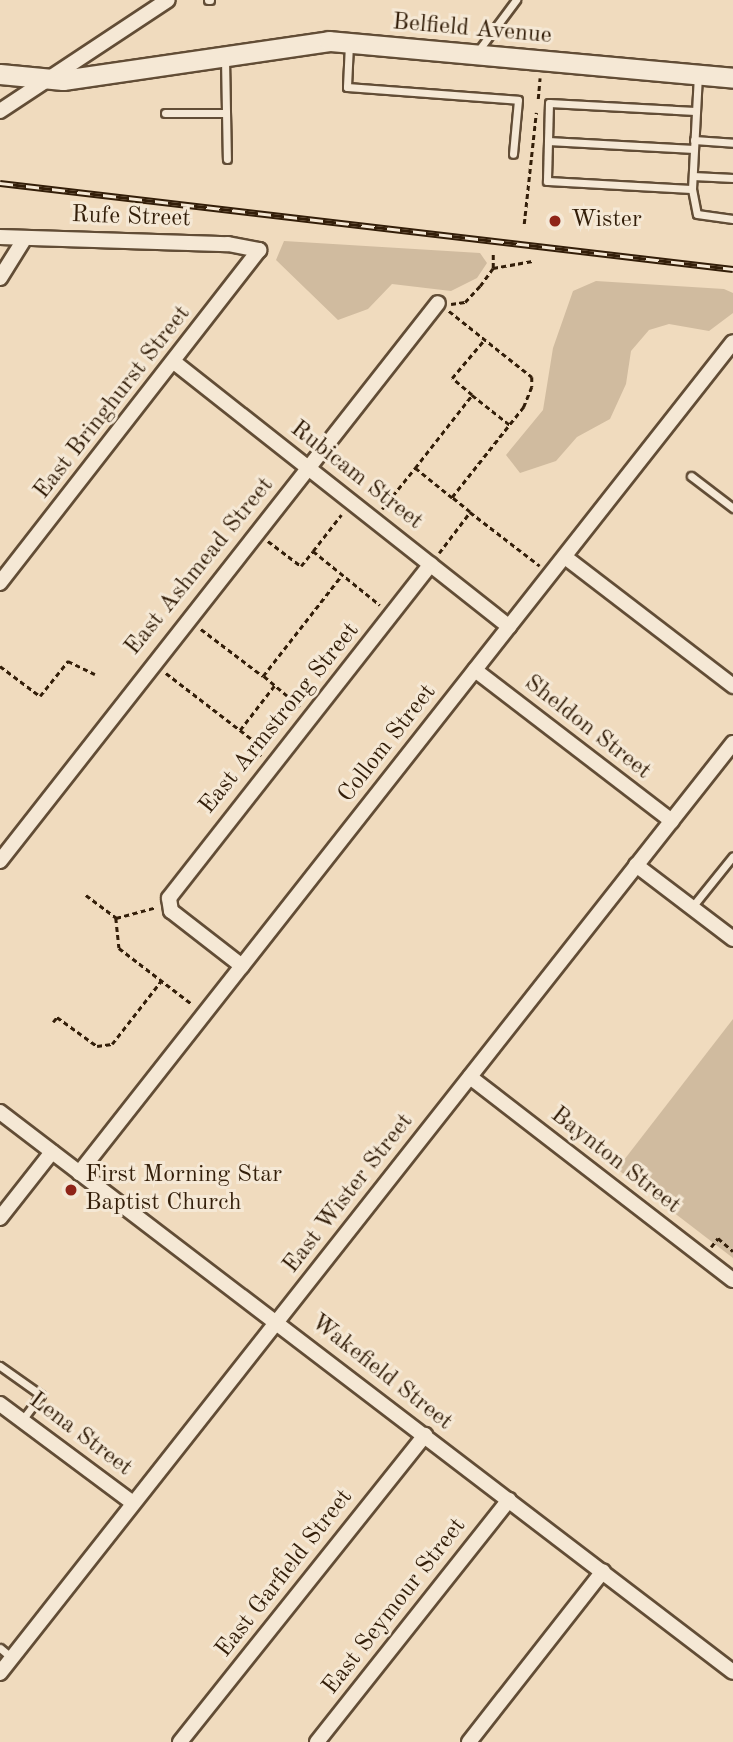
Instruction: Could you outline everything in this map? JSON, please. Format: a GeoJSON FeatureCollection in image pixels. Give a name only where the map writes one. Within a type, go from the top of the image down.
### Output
{"type":"FeatureCollection","features":[{"type":"Feature","properties":{"kind":"street"},"geometry":{"type":"LineString","coordinates":[[0,111],[167,0]]}},
{"type":"Feature","properties":{"kind":"street","name":"Belfield Avenue"},"geometry":{"type":"LineString","coordinates":[[0,74],[47,82],[300,43],[349,43],[733,78]]}},
{"type":"Feature","properties":{"kind":"street","name":"Rufe Street"},"geometry":{"type":"LineString","coordinates":[[0,237],[259,250]]}},
{"type":"Feature","properties":{"kind":"street"},"geometry":{"type":"LineString","coordinates":[[0,278],[24,238]]}},
{"type":"Feature","properties":{"kind":"street","name":"East Bringhurst Street"},"geometry":{"type":"LineString","coordinates":[[0,583],[259,250]]}},
{"type":"Feature","properties":{"kind":"street","name":"East Ashmead Street"},"geometry":{"type":"LineString","coordinates":[[0,861],[438,303]]}},
{"type":"Feature","properties":{"kind":"street","name":"Collom Street"},"geometry":{"type":"LineString","coordinates":[[79,1173],[733,342]]}},
{"type":"Feature","properties":{"kind":"street","name":"Rubicam Street"},"geometry":{"type":"LineString","coordinates":[[174,362],[509,627]]}},
{"type":"Feature","properties":{"kind":"street"},"geometry":{"type":"LineString","coordinates":[[565,557],[733,686]]}},
{"type":"Feature","properties":{"kind":"street","name":"East Armstrong Street"},"geometry":{"type":"LineString","coordinates":[[167,905],[260,777],[431,564]]}},
{"type":"Feature","properties":{"kind":"street","name":"Sheldon Street"},"geometry":{"type":"LineString","coordinates":[[475,670],[672,821]]}},
{"type":"Feature","properties":{"kind":"street","name":"East Wister Street"},"geometry":{"type":"LineString","coordinates":[[0,1673],[733,743]]}},
{"type":"Feature","properties":{"kind":"street"},"geometry":{"type":"LineString","coordinates":[[636,865],[733,939]]}},
{"type":"Feature","properties":{"kind":"street"},"geometry":{"type":"LineString","coordinates":[[167,905],[242,966]]}},
{"type":"Feature","properties":{"kind":"street","name":"Baynton Street"},"geometry":{"type":"LineString","coordinates":[[470,1077],[733,1280]]}},
{"type":"Feature","properties":{"kind":"street","name":"Wakefield Street"},"geometry":{"type":"LineString","coordinates":[[0,1112],[733,1672]]}},
{"type":"Feature","properties":{"kind":"street"},"geometry":{"type":"LineString","coordinates":[[0,1218],[52,1152]]}},
{"type":"Feature","properties":{"kind":"street","name":"Lena Street"},"geometry":{"type":"LineString","coordinates":[[0,1404],[133,1503]]}},
{"type":"Feature","properties":{"kind":"street","name":"East Garfield Street"},"geometry":{"type":"LineString","coordinates":[[180,1742],[425,1435]]}},
{"type":"Feature","properties":{"kind":"street","name":"East Seymour Street"},"geometry":{"type":"LineString","coordinates":[[317,1742],[509,1500]]}},
{"type":"Feature","properties":{"kind":"street"},"geometry":{"type":"LineString","coordinates":[[470,1742],[603,1572]]}},
{"type":"Feature","properties":{"kind":"lane"},"geometry":{"type":"LineString","coordinates":[[476,55],[516,0]]}},
{"type":"Feature","properties":{"kind":"lane"},"geometry":{"type":"LineString","coordinates":[[349,43],[347,87],[518,100],[513,154]]}},
{"type":"Feature","properties":{"kind":"lane"},"geometry":{"type":"LineString","coordinates":[[225,55],[227,159]]}},
{"type":"Feature","properties":{"kind":"lane"},"geometry":{"type":"LineString","coordinates":[[698,75],[692,189],[697,214],[733,219]]}},
{"type":"Feature","properties":{"kind":"lane"},"geometry":{"type":"LineString","coordinates":[[692,189],[547,181],[549,103],[695,111]]}},
{"type":"Feature","properties":{"kind":"lane"},"geometry":{"type":"LineString","coordinates":[[165,113],[226,113]]}},
{"type":"Feature","properties":{"kind":"lane"},"geometry":{"type":"LineString","coordinates":[[694,140],[733,143]]}},
{"type":"Feature","properties":{"kind":"lane"},"geometry":{"type":"LineString","coordinates":[[548,141],[694,149]]}},
{"type":"Feature","properties":{"kind":"lane"},"geometry":{"type":"LineString","coordinates":[[693,176],[733,178]]}},
{"type":"Feature","properties":{"kind":"lane"},"geometry":{"type":"LineString","coordinates":[[691,476],[733,509]]}},
{"type":"Feature","properties":{"kind":"lane"},"geometry":{"type":"LineString","coordinates":[[692,907],[733,856]]}},
{"type":"Feature","properties":{"kind":"lane"},"geometry":{"type":"LineString","coordinates":[[0,1366],[41,1395],[22,1420]]}},
{"type":"Feature","properties":{"kind":"lane"},"geometry":{"type":"LineString","coordinates":[[0,1648],[12,1658]]}},
{"type":"Feature","properties":{"kind":"path"},"geometry":{"type":"LineString","coordinates":[[524,224],[542,61]]}},
{"type":"Feature","properties":{"kind":"path"},"geometry":{"type":"LineString","coordinates":[[452,498],[524,407],[532,377],[446,308],[466,302],[493,268],[493,253]]}},
{"type":"Feature","properties":{"kind":"path"},"geometry":{"type":"LineString","coordinates":[[493,268],[531,261]]}},
{"type":"Feature","properties":{"kind":"path"},"geometry":{"type":"LineString","coordinates":[[485,339],[452,378],[510,425]]}},
{"type":"Feature","properties":{"kind":"path"},"geometry":{"type":"LineString","coordinates":[[382,509],[472,394]]}},
{"type":"Feature","properties":{"kind":"path"},"geometry":{"type":"LineString","coordinates":[[415,468],[544,570]]}},
{"type":"Feature","properties":{"kind":"path"},"geometry":{"type":"LineString","coordinates":[[372,501],[392,517]]}},
{"type":"Feature","properties":{"kind":"path"},"geometry":{"type":"LineString","coordinates":[[429,547],[438,555],[470,512]]}},
{"type":"Feature","properties":{"kind":"path"},"geometry":{"type":"LineString","coordinates":[[265,538],[301,566],[341,515]]}},
{"type":"Feature","properties":{"kind":"path"},"geometry":{"type":"LineString","coordinates":[[313,551],[380,605]]}},
{"type":"Feature","properties":{"kind":"path"},"geometry":{"type":"LineString","coordinates":[[263,676],[342,575]]}},
{"type":"Feature","properties":{"kind":"path"},"geometry":{"type":"LineString","coordinates":[[196,625],[300,707]]}},
{"type":"Feature","properties":{"kind":"path"},"geometry":{"type":"LineString","coordinates":[[0,666],[40,696],[68,661],[95,674]]}},
{"type":"Feature","properties":{"kind":"path"},"geometry":{"type":"LineString","coordinates":[[162,669],[266,750]]}},
{"type":"Feature","properties":{"kind":"path"},"geometry":{"type":"LineString","coordinates":[[239,730],[274,685]]}},
{"type":"Feature","properties":{"kind":"path"},"geometry":{"type":"LineString","coordinates":[[86,895],[116,918],[119,948],[205,1015]]}},
{"type":"Feature","properties":{"kind":"path"},"geometry":{"type":"LineString","coordinates":[[116,918],[167,905]]}},
{"type":"Feature","properties":{"kind":"path"},"geometry":{"type":"LineString","coordinates":[[53,1022],[57,1017],[97,1046],[112,1044],[161,981]]}},
{"type":"Feature","properties":{"kind":"path"},"geometry":{"type":"LineString","coordinates":[[701,1256],[718,1238],[733,1251]]}},
{"type":"Feature","properties":{"kind":"shaded area"},"geometry":{"type":"Polygon","coordinates":[[[284,241],[480,253],[487,263],[477,278],[451,291],[392,284],[368,309],[338,320],[276,260],[284,241]]]}},
{"type":"Feature","properties":{"kind":"shaded area"},"geometry":{"type":"Polygon","coordinates":[[[596,281],[724,289],[733,293],[733,313],[709,331],[669,324],[649,330],[631,351],[626,384],[610,419],[577,437],[556,461],[520,473],[506,455],[543,410],[553,348],[573,291],[596,281]]]}},
{"type":"Feature","properties":{"kind":"shaded area"},"geometry":{"type":"Polygon","coordinates":[[[733,1019],[733,1258],[617,1169],[733,1019]]]}},
{"type":"Feature","properties":{"kind":"railway"},"geometry":{"type":"LineString","coordinates":[[0,183],[733,269]]}},
{"type":"Feature","properties":{"kind":"place","name":"Wister"},"geometry":{"type":"Point","coordinates":[555,221]}},
{"type":"Feature","properties":{"kind":"place","name":"First Morning Star Baptist Church"},"geometry":{"type":"Point","coordinates":[71,1190]}}]}
